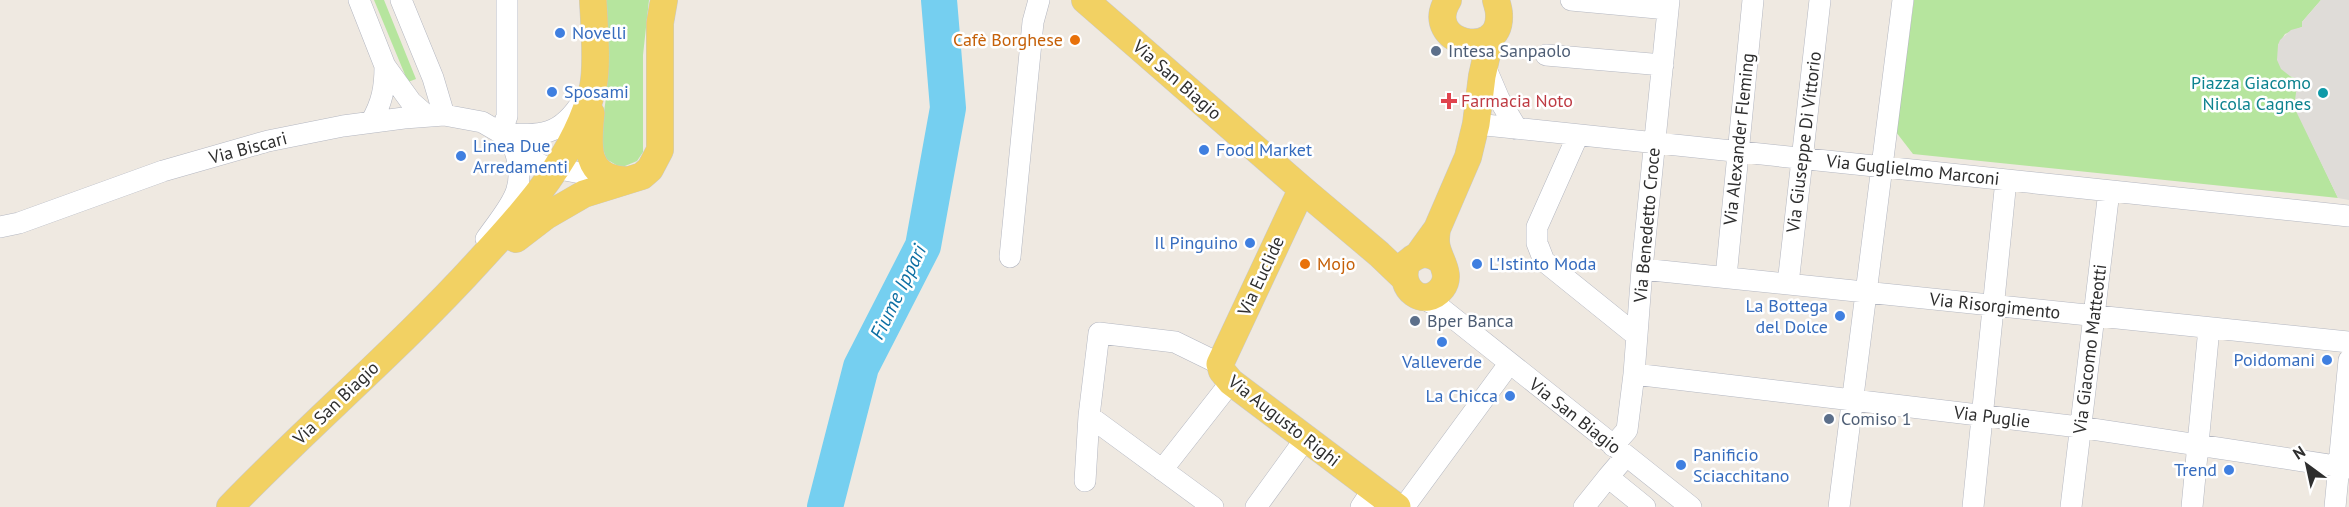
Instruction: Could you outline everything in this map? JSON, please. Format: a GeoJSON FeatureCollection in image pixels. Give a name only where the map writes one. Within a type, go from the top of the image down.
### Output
{"type":"FeatureCollection","features":[{"type":"Feature","properties":{"kind":"main road"},"geometry":{"type":"LineString","coordinates":[[593,0],[594,85],[589,138],[590,156],[603,174],[620,180]]}},
{"type":"Feature","properties":{"kind":"main road","name":"Via San Biagio"},"geometry":{"type":"LineString","coordinates":[[1085,0],[1379,254],[1424,271]]}},
{"type":"Feature","properties":{"kind":"main road"},"geometry":{"type":"LineString","coordinates":[[1424,271],[1437,229],[1468,157],[1476,124],[1483,70],[1491,36],[1497,26],[1499,15],[1496,1]]}},
{"type":"Feature","properties":{"kind":"main road"},"geometry":{"type":"LineString","coordinates":[[1443,4],[1444,24],[1449,34],[1483,70]]}},
{"type":"Feature","properties":{"kind":"main road"},"geometry":{"type":"LineString","coordinates":[[443,300],[546,216],[584,194],[620,180],[642,176],[650,169],[660,150],[665,8]]}},
{"type":"Feature","properties":{"kind":"main road"},"geometry":{"type":"LineString","coordinates":[[1458,41],[1470,44],[1481,42],[1491,36]]}},
{"type":"Feature","properties":{"kind":"main road"},"geometry":{"type":"LineString","coordinates":[[443,300],[532,203],[556,169],[579,129],[594,85]]}},
{"type":"Feature","properties":{"kind":"main road","name":"Via Euclide"},"geometry":{"type":"LineString","coordinates":[[1226,373],[1302,189]]}},
{"type":"Feature","properties":{"kind":"main road","name":"Via San Biagio"},"geometry":{"type":"LineString","coordinates":[[230,507],[443,300]]}},
{"type":"Feature","properties":{"kind":"main road","name":"Via Augusto Righi"},"geometry":{"type":"LineString","coordinates":[[1226,373],[1306,438],[1367,498],[1397,507]]}},
{"type":"Feature","properties":{"kind":"street"},"geometry":{"type":"LineString","coordinates":[[359,0],[385,66],[411,102],[436,116]]}},
{"type":"Feature","properties":{"kind":"street"},"geometry":{"type":"LineString","coordinates":[[401,0],[433,78],[436,116]]}},
{"type":"Feature","properties":{"kind":"street"},"geometry":{"type":"LineString","coordinates":[[443,300],[517,194],[521,177],[519,163],[507,141],[507,0]]}},
{"type":"Feature","properties":{"kind":"street"},"geometry":{"type":"LineString","coordinates":[[1010,257],[1034,22],[1039,0]]}},
{"type":"Feature","properties":{"kind":"street"},"geometry":{"type":"LineString","coordinates":[[1571,0],[1669,4]]}},
{"type":"Feature","properties":{"kind":"street","name":"Via Alexander Fleming"},"geometry":{"type":"LineString","coordinates":[[1726,278],[1753,0]]}},
{"type":"Feature","properties":{"kind":"street","name":"Via Giuseppe Di Vittorio"},"geometry":{"type":"LineString","coordinates":[[1788,284],[1820,0]]}},
{"type":"Feature","properties":{"kind":"street"},"geometry":{"type":"LineString","coordinates":[[1839,507],[1903,0]]}},
{"type":"Feature","properties":{"kind":"street","name":"Via Benedetto Croce"},"geometry":{"type":"LineString","coordinates":[[1584,507],[1608,477],[1627,430],[1669,4]]}},
{"type":"Feature","properties":{"kind":"street"},"geometry":{"type":"LineString","coordinates":[[1546,55],[1663,65]]}},
{"type":"Feature","properties":{"kind":"street"},"geometry":{"type":"LineString","coordinates":[[372,122],[381,106],[385,87],[385,66]]}},
{"type":"Feature","properties":{"kind":"street"},"geometry":{"type":"LineString","coordinates":[[1483,70],[1517,129]]}},
{"type":"Feature","properties":{"kind":"street"},"geometry":{"type":"LineString","coordinates":[[507,141],[548,133],[563,125],[576,112],[594,85]]}},
{"type":"Feature","properties":{"kind":"street","name":"Via Biscari"},"geometry":{"type":"LineString","coordinates":[[0,227],[20,223],[163,171],[268,141],[343,126],[436,116],[482,122],[507,141]]}},
{"type":"Feature","properties":{"kind":"street","name":"Via Guglielmo Marconi"},"geometry":{"type":"LineString","coordinates":[[1476,124],[2349,216]]}},
{"type":"Feature","properties":{"kind":"street"},"geometry":{"type":"LineString","coordinates":[[1578,135],[1537,227],[1536,243],[1544,261],[1637,336]]}},
{"type":"Feature","properties":{"kind":"street"},"geometry":{"type":"LineString","coordinates":[[507,141],[543,166],[620,180]]}},
{"type":"Feature","properties":{"kind":"street"},"geometry":{"type":"LineString","coordinates":[[1972,507],[2006,180]]}},
{"type":"Feature","properties":{"kind":"street","name":"Via Giacomo Matteotti"},"geometry":{"type":"LineString","coordinates":[[2072,507],[2079,428],[2109,190]]}},
{"type":"Feature","properties":{"kind":"street","name":"Via Risorgimento"},"geometry":{"type":"LineString","coordinates":[[1642,269],[2349,342]]}},
{"type":"Feature","properties":{"kind":"street","name":"Via San Biagio"},"geometry":{"type":"LineString","coordinates":[[1424,271],[1442,309],[1691,507]]}},
{"type":"Feature","properties":{"kind":"street"},"geometry":{"type":"LineString","coordinates":[[2192,507],[2209,328]]}},
{"type":"Feature","properties":{"kind":"street","name":"Via Augusto Righi"},"geometry":{"type":"LineString","coordinates":[[1089,416],[1099,333],[1174,342],[1226,373]]}},
{"type":"Feature","properties":{"kind":"street"},"geometry":{"type":"LineString","coordinates":[[2335,507],[2344,467],[2349,360]]}},
{"type":"Feature","properties":{"kind":"street"},"geometry":{"type":"LineString","coordinates":[[1404,507],[1509,363]]}},
{"type":"Feature","properties":{"kind":"street","name":"Via Euclide"},"geometry":{"type":"LineString","coordinates":[[1162,470],[1226,373]]}},
{"type":"Feature","properties":{"kind":"street","name":"Via Puglie"},"geometry":{"type":"LineString","coordinates":[[1634,374],[2079,428],[2344,467]]}},
{"type":"Feature","properties":{"kind":"street"},"geometry":{"type":"LineString","coordinates":[[1089,416],[1213,507]]}},
{"type":"Feature","properties":{"kind":"street"},"geometry":{"type":"LineString","coordinates":[[1085,481],[1089,416]]}},
{"type":"Feature","properties":{"kind":"street"},"geometry":{"type":"LineString","coordinates":[[1256,507],[1306,438]]}},
{"type":"Feature","properties":{"kind":"street"},"geometry":{"type":"LineString","coordinates":[[1608,477],[1645,507]]}},
{"type":"Feature","properties":{"kind":"green space"},"geometry":{"type":"Polygon","coordinates":[[[374,0],[384,0],[416,79],[408,82],[374,0]]]}},
{"type":"Feature","properties":{"kind":"green space"},"geometry":{"type":"Polygon","coordinates":[[[607,0],[649,0],[643,55],[643,152],[637,161],[625,166],[618,166],[606,159],[600,139],[606,98],[607,0]]]}},
{"type":"Feature","properties":{"kind":"green space"},"geometry":{"type":"Polygon","coordinates":[[[1914,0],[2321,0],[2302,22],[2302,27],[2285,34],[2278,45],[2290,76],[2298,79],[2295,107],[2338,198],[1913,154],[1896,132],[1914,0]]]}},
{"type":"Feature","properties":{"kind":"shaded area","name":"Piazza Giacomo Nicola Cagnes"},"geometry":{"type":"Polygon","coordinates":[[[2321,0],[2349,0],[2349,200],[2338,198],[2294,107],[2298,79],[2281,69],[2277,60],[2280,40],[2291,30],[2302,27],[2302,22],[2321,0]]]}},
{"type":"Feature","properties":{"kind":"waterway","name":"Fiume Ippari"},"geometry":{"type":"LineString","coordinates":[[825,507],[861,367],[923,246],[948,108],[939,0]]}},
{"type":"Feature","properties":{"kind":"place","name":"Novelli"},"geometry":{"type":"Point","coordinates":[560,33]}},
{"type":"Feature","properties":{"kind":"place","name":"Cafè Borghese"},"geometry":{"type":"Point","coordinates":[1075,40]}},
{"type":"Feature","properties":{"kind":"place","name":"Intesa Sanpaolo"},"geometry":{"type":"Point","coordinates":[1436,51]}},
{"type":"Feature","properties":{"kind":"place","name":"Sposami"},"geometry":{"type":"Point","coordinates":[552,92]}},
{"type":"Feature","properties":{"kind":"place","name":"Piazza Giacomo Nicola Cagnes"},"geometry":{"type":"Point","coordinates":[2323,93]}},
{"type":"Feature","properties":{"kind":"place","name":"Farmacia Noto"},"geometry":{"type":"Point","coordinates":[1449,101]}},
{"type":"Feature","properties":{"kind":"place","name":"Food Market"},"geometry":{"type":"Point","coordinates":[1204,150]}},
{"type":"Feature","properties":{"kind":"place","name":"Linea Due Arredamenti"},"geometry":{"type":"Point","coordinates":[461,156]}},
{"type":"Feature","properties":{"kind":"place","name":"Il Pinguino"},"geometry":{"type":"Point","coordinates":[1250,243]}},
{"type":"Feature","properties":{"kind":"place","name":"Mojo"},"geometry":{"type":"Point","coordinates":[1305,264]}},
{"type":"Feature","properties":{"kind":"place","name":"L'Istinto Moda"},"geometry":{"type":"Point","coordinates":[1477,264]}},
{"type":"Feature","properties":{"kind":"place","name":"La Bottega del Dolce"},"geometry":{"type":"Point","coordinates":[1840,316]}},
{"type":"Feature","properties":{"kind":"place","name":"Bper Banca"},"geometry":{"type":"Point","coordinates":[1415,321]}},
{"type":"Feature","properties":{"kind":"place","name":"Valleverde"},"geometry":{"type":"Point","coordinates":[1442,342]}},
{"type":"Feature","properties":{"kind":"place","name":"Poidomani"},"geometry":{"type":"Point","coordinates":[2327,360]}},
{"type":"Feature","properties":{"kind":"place","name":"La Chicca"},"geometry":{"type":"Point","coordinates":[1510,396]}},
{"type":"Feature","properties":{"kind":"place","name":"Comiso 1"},"geometry":{"type":"Point","coordinates":[1829,419]}},
{"type":"Feature","properties":{"kind":"place","name":"Panificio Sciacchitano"},"geometry":{"type":"Point","coordinates":[1681,465]}},
{"type":"Feature","properties":{"kind":"place","name":"Trend"},"geometry":{"type":"Point","coordinates":[2229,470]}}]}
